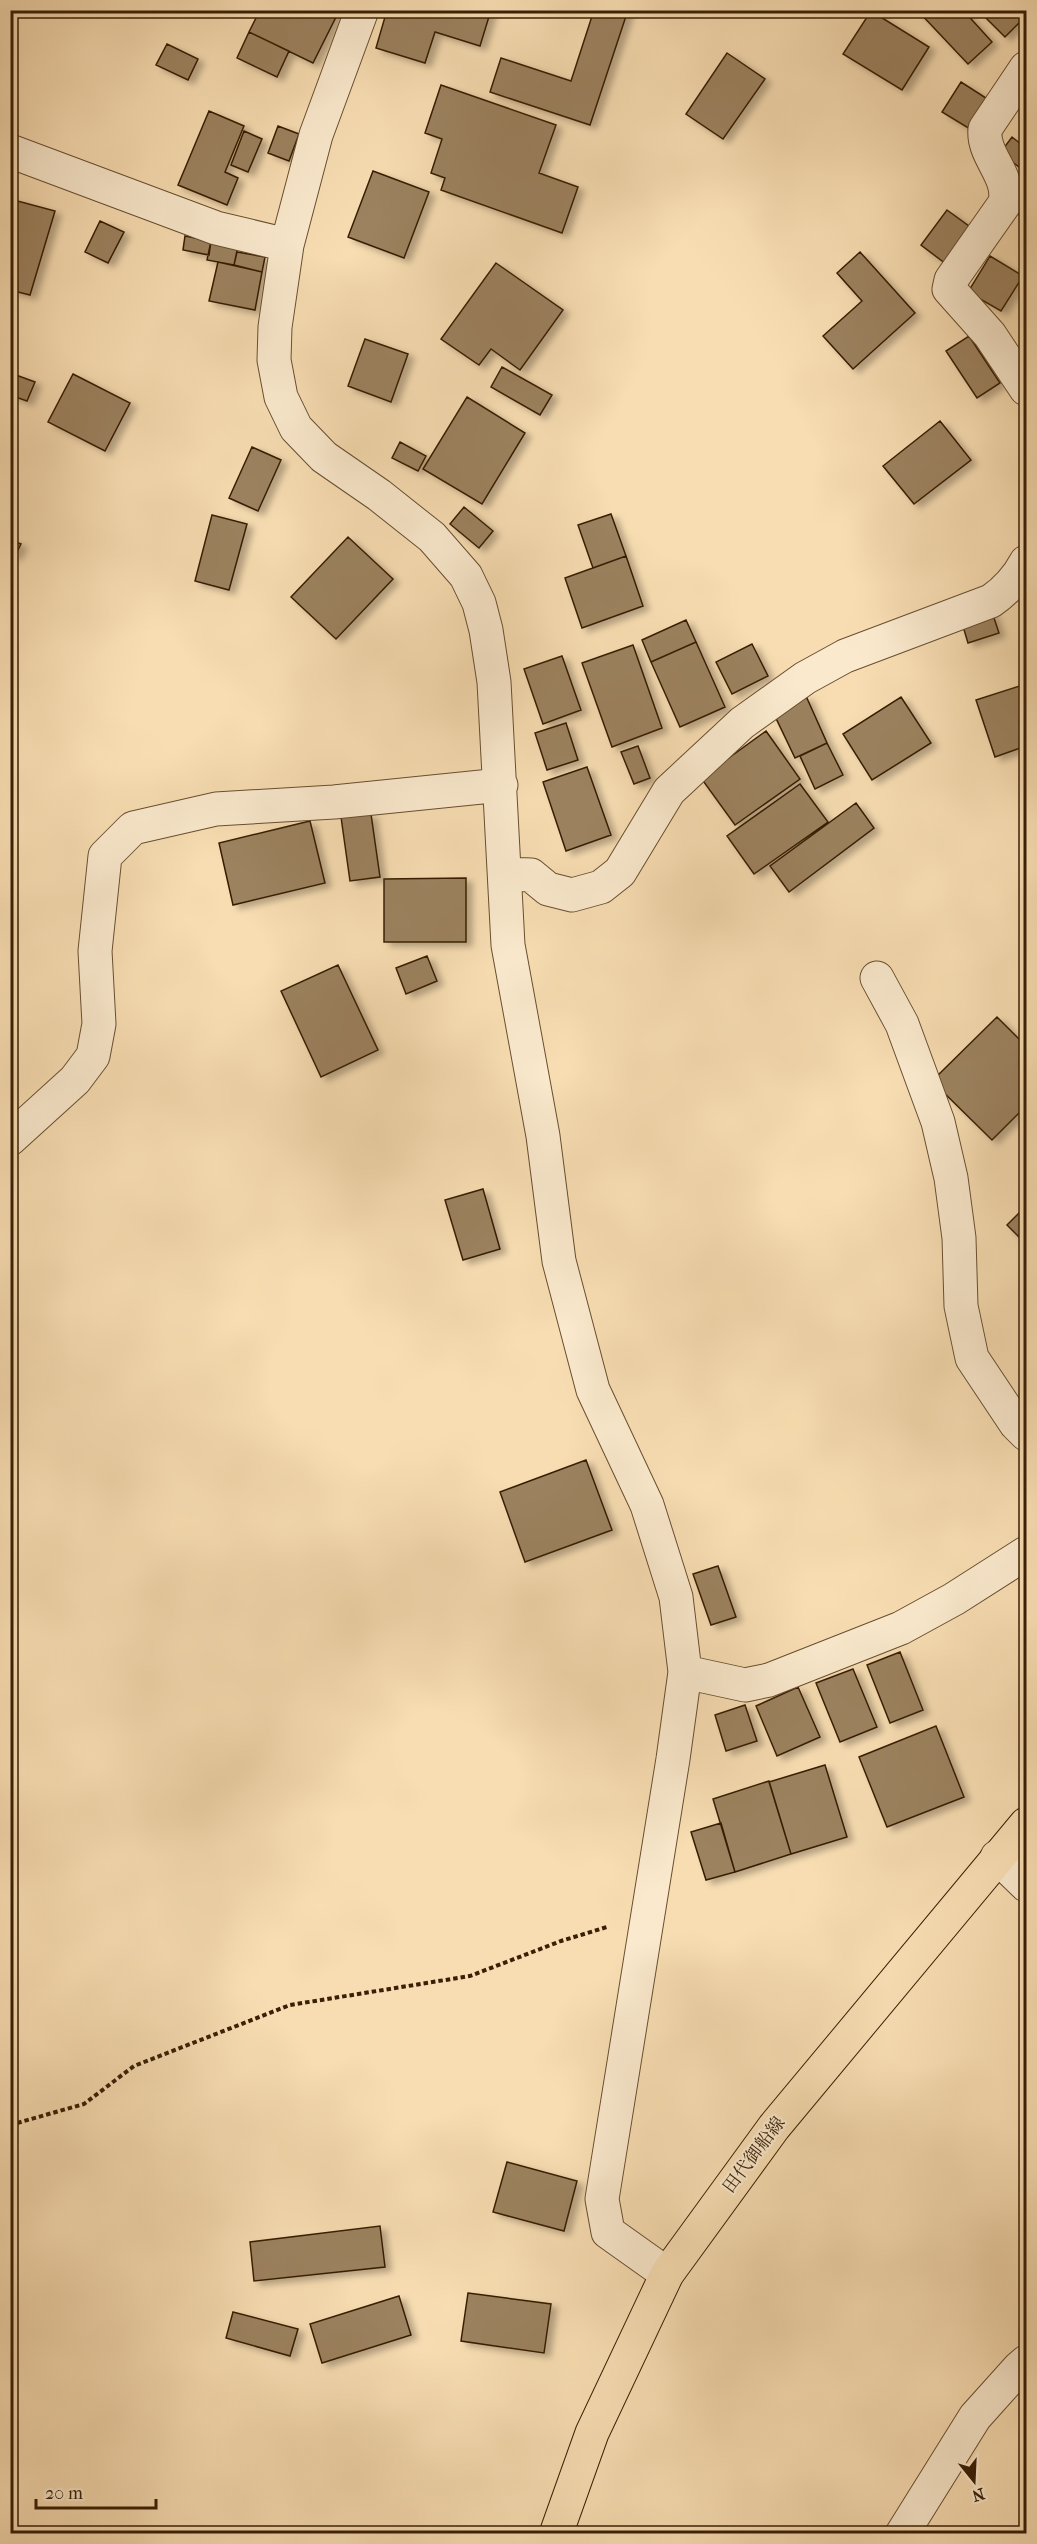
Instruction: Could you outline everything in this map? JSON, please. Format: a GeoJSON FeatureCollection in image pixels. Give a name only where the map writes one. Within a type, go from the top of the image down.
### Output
{"type":"FeatureCollection","features":[{"type":"Feature","properties":{"kind":"main road","name":"田代御船線"},"geometry":{"type":"LineString","coordinates":[[556,2534],[592,2433],[667,2274],[774,2127],[1026,1824]]}},
{"type":"Feature","properties":{"kind":"street"},"geometry":{"type":"LineString","coordinates":[[362,10],[316,135],[287,245],[274,360],[281,397],[296,428],[324,457],[379,495],[432,537],[466,576],[479,603],[486,630],[494,682],[508,945],[543,1136],[559,1261],[593,1390],[647,1505],[672,1585],[685,1672],[602,2199],[608,2232],[667,2274]]}},
{"type":"Feature","properties":{"kind":"street"},"geometry":{"type":"LineString","coordinates":[[1026,68],[985,129],[984,142],[1005,183],[1007,193],[1005,203],[951,280],[949,289],[990,335],[1026,389]]}},
{"type":"Feature","properties":{"kind":"street"},"geometry":{"type":"LineString","coordinates":[[10,151],[216,228],[287,245]]}},
{"type":"Feature","properties":{"kind":"street"},"geometry":{"type":"LineString","coordinates":[[505,874],[531,875],[548,888],[572,895],[601,887],[620,872],[669,791],[742,723],[805,678],[845,656],[991,601],[1012,584],[1026,562]]}},
{"type":"Feature","properties":{"kind":"street"},"geometry":{"type":"LineString","coordinates":[[10,1139],[75,1080],[93,1056],[99,1024],[95,951],[105,856],[133,828],[216,809],[334,802],[501,785]]}},
{"type":"Feature","properties":{"kind":"street"},"geometry":{"type":"LineString","coordinates":[[877,978],[902,1024],[938,1122],[951,1178],[959,1238],[961,1306],[972,1358],[1016,1424],[1026,1434]]}},
{"type":"Feature","properties":{"kind":"street"},"geometry":{"type":"LineString","coordinates":[[685,1672],[745,1685],[769,1680],[901,1628],[954,1599],[1026,1553]]}},
{"type":"Feature","properties":{"kind":"street"},"geometry":{"type":"LineString","coordinates":[[997,1857],[1026,1886]]}},
{"type":"Feature","properties":{"kind":"street"},"geometry":{"type":"LineString","coordinates":[[902,2534],[975,2417],[1026,2362]]}},
{"type":"Feature","properties":{"kind":"path"},"geometry":{"type":"LineString","coordinates":[[10,2125],[84,2104],[134,2066],[290,2005],[470,1976],[561,1941],[647,1915]]}},
{"type":"Feature","properties":{"kind":"building"},"geometry":{"type":"Polygon","coordinates":[[[260,10],[323,10],[336,17],[313,63],[249,32],[260,10]]]}},
{"type":"Feature","properties":{"kind":"building"},"geometry":{"type":"Polygon","coordinates":[[[323,10],[339,10],[336,17],[323,10]]]}},
{"type":"Feature","properties":{"kind":"building"},"geometry":{"type":"Polygon","coordinates":[[[387,10],[491,10],[480,46],[435,32],[425,63],[376,48],[387,10]]]}},
{"type":"Feature","properties":{"kind":"building"},"geometry":{"type":"Polygon","coordinates":[[[594,10],[628,10],[590,125],[490,92],[501,58],[571,81],[594,10]]]}},
{"type":"Feature","properties":{"kind":"building"},"geometry":{"type":"Polygon","coordinates":[[[917,10],[963,10],[992,42],[968,64],[917,10]]]}},
{"type":"Feature","properties":{"kind":"building"},"geometry":{"type":"Polygon","coordinates":[[[978,10],[1026,10],[1026,16],[1005,37],[978,10]]]}},
{"type":"Feature","properties":{"kind":"building"},"geometry":{"type":"Polygon","coordinates":[[[871,11],[929,47],[902,90],[843,54],[871,11]]]}},
{"type":"Feature","properties":{"kind":"building"},"geometry":{"type":"Polygon","coordinates":[[[249,32],[289,51],[277,77],[237,58],[249,32]]]}},
{"type":"Feature","properties":{"kind":"building"},"geometry":{"type":"Polygon","coordinates":[[[167,44],[198,59],[188,80],[156,65],[167,44]]]}},
{"type":"Feature","properties":{"kind":"building"},"geometry":{"type":"Polygon","coordinates":[[[727,53],[765,79],[723,139],[686,114],[727,53]]]}},
{"type":"Feature","properties":{"kind":"building"},"geometry":{"type":"Polygon","coordinates":[[[961,82],[989,100],[970,129],[942,112],[961,82]]]}},
{"type":"Feature","properties":{"kind":"building"},"geometry":{"type":"Polygon","coordinates":[[[441,85],[556,125],[539,173],[578,187],[562,233],[441,190],[445,178],[431,173],[442,139],[425,133],[441,85]]]}},
{"type":"Feature","properties":{"kind":"building"},"geometry":{"type":"Polygon","coordinates":[[[209,111],[244,126],[225,172],[238,178],[227,205],[178,185],[209,111]]]}},
{"type":"Feature","properties":{"kind":"building"},"geometry":{"type":"Polygon","coordinates":[[[278,126],[299,134],[289,161],[268,153],[278,126]]]}},
{"type":"Feature","properties":{"kind":"building"},"geometry":{"type":"Polygon","coordinates":[[[244,131],[262,139],[248,172],[231,165],[244,131]]]}},
{"type":"Feature","properties":{"kind":"building"},"geometry":{"type":"Polygon","coordinates":[[[1012,137],[1026,148],[1026,172],[1000,153],[1012,137]]]}},
{"type":"Feature","properties":{"kind":"building"},"geometry":{"type":"Polygon","coordinates":[[[373,171],[429,192],[404,258],[348,237],[373,171]]]}},
{"type":"Feature","properties":{"kind":"building"},"geometry":{"type":"Polygon","coordinates":[[[10,199],[55,211],[30,295],[10,290],[10,199]]]}},
{"type":"Feature","properties":{"kind":"building"},"geometry":{"type":"Polygon","coordinates":[[[1026,203],[1026,219],[1019,215],[1026,203]]]}},
{"type":"Feature","properties":{"kind":"building"},"geometry":{"type":"Polygon","coordinates":[[[947,210],[973,229],[946,264],[921,245],[947,210]]]}},
{"type":"Feature","properties":{"kind":"building"},"geometry":{"type":"Polygon","coordinates":[[[100,221],[124,232],[108,263],[85,252],[100,221]]]}},
{"type":"Feature","properties":{"kind":"building"},"geometry":{"type":"Polygon","coordinates":[[[185,236],[211,241],[209,255],[183,250],[185,236]]]}},
{"type":"Feature","properties":{"kind":"building"},"geometry":{"type":"Polygon","coordinates":[[[211,241],[238,246],[234,265],[207,260],[211,241]]]}},
{"type":"Feature","properties":{"kind":"building"},"geometry":{"type":"Polygon","coordinates":[[[237,252],[265,257],[262,272],[234,265],[237,252]]]}},
{"type":"Feature","properties":{"kind":"building"},"geometry":{"type":"Polygon","coordinates":[[[860,252],[915,313],[853,369],[823,336],[862,301],[837,273],[860,252]]]}},
{"type":"Feature","properties":{"kind":"building"},"geometry":{"type":"Polygon","coordinates":[[[990,256],[1023,276],[1001,311],[968,292],[990,256]]]}},
{"type":"Feature","properties":{"kind":"building"},"geometry":{"type":"Polygon","coordinates":[[[218,262],[262,272],[255,310],[209,301],[218,262]]]}},
{"type":"Feature","properties":{"kind":"building"},"geometry":{"type":"Polygon","coordinates":[[[496,263],[563,310],[520,370],[491,349],[479,365],[441,339],[496,263]]]}},
{"type":"Feature","properties":{"kind":"building"},"geometry":{"type":"Polygon","coordinates":[[[969,336],[1000,383],[977,398],[946,351],[969,336]]]}},
{"type":"Feature","properties":{"kind":"building"},"geometry":{"type":"Polygon","coordinates":[[[365,339],[408,354],[391,402],[348,386],[365,339]]]}},
{"type":"Feature","properties":{"kind":"building"},"geometry":{"type":"Polygon","coordinates":[[[502,367],[552,395],[540,415],[491,387],[502,367]]]}},
{"type":"Feature","properties":{"kind":"building"},"geometry":{"type":"Polygon","coordinates":[[[73,374],[130,403],[105,451],[48,422],[73,374]]]}},
{"type":"Feature","properties":{"kind":"building"},"geometry":{"type":"Polygon","coordinates":[[[16,375],[35,382],[27,401],[10,395],[16,375]]]}},
{"type":"Feature","properties":{"kind":"building"},"geometry":{"type":"Polygon","coordinates":[[[467,397],[525,433],[482,504],[423,469],[467,397]]]}},
{"type":"Feature","properties":{"kind":"building"},"geometry":{"type":"Polygon","coordinates":[[[940,421],[971,460],[914,504],[883,466],[940,421]]]}},
{"type":"Feature","properties":{"kind":"building"},"geometry":{"type":"Polygon","coordinates":[[[400,442],[426,456],[418,471],[392,458],[400,442]]]}},
{"type":"Feature","properties":{"kind":"building"},"geometry":{"type":"Polygon","coordinates":[[[252,447],[281,460],[258,511],[229,498],[252,447]]]}},
{"type":"Feature","properties":{"kind":"building"},"geometry":{"type":"Polygon","coordinates":[[[464,507],[493,531],[479,548],[450,524],[464,507]]]}},
{"type":"Feature","properties":{"kind":"building"},"geometry":{"type":"Polygon","coordinates":[[[611,514],[626,556],[593,568],[578,525],[611,514]]]}},
{"type":"Feature","properties":{"kind":"building"},"geometry":{"type":"Polygon","coordinates":[[[212,515],[247,524],[229,590],[195,581],[212,515]]]}},
{"type":"Feature","properties":{"kind":"building"},"geometry":{"type":"Polygon","coordinates":[[[348,537],[393,579],[336,639],[291,597],[348,537]]]}},
{"type":"Feature","properties":{"kind":"building"},"geometry":{"type":"Polygon","coordinates":[[[10,540],[21,544],[15,556],[10,554],[10,540]]]}},
{"type":"Feature","properties":{"kind":"building"},"geometry":{"type":"Polygon","coordinates":[[[626,556],[643,606],[582,628],[565,578],[626,556]]]}},
{"type":"Feature","properties":{"kind":"building"},"geometry":{"type":"Polygon","coordinates":[[[992,612],[999,633],[968,643],[962,623],[992,612]]]}},
{"type":"Feature","properties":{"kind":"building"},"geometry":{"type":"Polygon","coordinates":[[[686,620],[696,642],[651,662],[642,640],[686,620]]]}},
{"type":"Feature","properties":{"kind":"building"},"geometry":{"type":"Polygon","coordinates":[[[696,642],[725,707],[680,727],[651,662],[696,642]]]}},
{"type":"Feature","properties":{"kind":"building"},"geometry":{"type":"Polygon","coordinates":[[[752,644],[768,676],[732,694],[716,662],[752,644]]]}},
{"type":"Feature","properties":{"kind":"building"},"geometry":{"type":"Polygon","coordinates":[[[633,645],[662,728],[612,747],[582,663],[633,645]]]}},
{"type":"Feature","properties":{"kind":"building"},"geometry":{"type":"Polygon","coordinates":[[[562,656],[581,710],[543,724],[524,669],[562,656]]]}},
{"type":"Feature","properties":{"kind":"building"},"geometry":{"type":"Polygon","coordinates":[[[1026,684],[1026,746],[995,757],[976,700],[1026,684]]]}},
{"type":"Feature","properties":{"kind":"building"},"geometry":{"type":"Polygon","coordinates":[[[806,696],[827,743],[795,758],[773,712],[806,696]]]}},
{"type":"Feature","properties":{"kind":"building"},"geometry":{"type":"Polygon","coordinates":[[[901,697],[931,743],[872,780],[843,734],[901,697]]]}},
{"type":"Feature","properties":{"kind":"building"},"geometry":{"type":"Polygon","coordinates":[[[566,723],[578,760],[547,770],[535,733],[566,723]]]}},
{"type":"Feature","properties":{"kind":"building"},"geometry":{"type":"Polygon","coordinates":[[[766,731],[800,779],[735,825],[701,778],[766,731]]]}},
{"type":"Feature","properties":{"kind":"building"},"geometry":{"type":"Polygon","coordinates":[[[827,743],[843,775],[815,789],[800,756],[827,743]]]}},
{"type":"Feature","properties":{"kind":"building"},"geometry":{"type":"Polygon","coordinates":[[[638,746],[650,778],[634,784],[621,752],[638,746]]]}},
{"type":"Feature","properties":{"kind":"building"},"geometry":{"type":"Polygon","coordinates":[[[587,767],[611,835],[566,851],[543,782],[587,767]]]}},
{"type":"Feature","properties":{"kind":"building"},"geometry":{"type":"Polygon","coordinates":[[[800,784],[828,822],[754,874],[727,836],[800,784]]]}},
{"type":"Feature","properties":{"kind":"building"},"geometry":{"type":"Polygon","coordinates":[[[856,803],[874,828],[789,892],[770,866],[856,803]]]}},
{"type":"Feature","properties":{"kind":"building"},"geometry":{"type":"Polygon","coordinates":[[[371,814],[380,877],[350,881],[341,817],[371,814]]]}},
{"type":"Feature","properties":{"kind":"building"},"geometry":{"type":"Polygon","coordinates":[[[310,821],[325,883],[233,905],[219,843],[310,821]]]}},
{"type":"Feature","properties":{"kind":"building"},"geometry":{"type":"Polygon","coordinates":[[[466,878],[466,942],[384,942],[384,879],[466,878]]]}},
{"type":"Feature","properties":{"kind":"building"},"geometry":{"type":"Polygon","coordinates":[[[427,956],[437,981],[406,994],[396,968],[427,956]]]}},
{"type":"Feature","properties":{"kind":"building"},"geometry":{"type":"Polygon","coordinates":[[[338,965],[378,1050],[321,1077],[281,991],[338,965]]]}},
{"type":"Feature","properties":{"kind":"building"},"geometry":{"type":"Polygon","coordinates":[[[997,1017],[1026,1046],[1026,1106],[992,1140],[932,1081],[997,1017]]]}},
{"type":"Feature","properties":{"kind":"building"},"geometry":{"type":"Polygon","coordinates":[[[1026,1147],[1026,1161],[1020,1154],[1026,1147]]]}},
{"type":"Feature","properties":{"kind":"building"},"geometry":{"type":"Polygon","coordinates":[[[483,1189],[500,1249],[463,1260],[445,1200],[483,1189]]]}},
{"type":"Feature","properties":{"kind":"building"},"geometry":{"type":"Polygon","coordinates":[[[1026,1206],[1026,1239],[1024,1242],[1007,1225],[1026,1206]]]}},
{"type":"Feature","properties":{"kind":"building"},"geometry":{"type":"Polygon","coordinates":[[[586,1460],[612,1530],[525,1562],[500,1492],[586,1460]]]}},
{"type":"Feature","properties":{"kind":"building"},"geometry":{"type":"Polygon","coordinates":[[[718,1566],[736,1617],[711,1625],[693,1574],[718,1566]]]}},
{"type":"Feature","properties":{"kind":"building"},"geometry":{"type":"Polygon","coordinates":[[[900,1652],[923,1710],[890,1723],[867,1665],[900,1652]]]}},
{"type":"Feature","properties":{"kind":"building"},"geometry":{"type":"Polygon","coordinates":[[[853,1669],[877,1727],[840,1742],[816,1683],[853,1669]]]}},
{"type":"Feature","properties":{"kind":"building"},"geometry":{"type":"Polygon","coordinates":[[[798,1687],[820,1737],[777,1756],[756,1706],[798,1687]]]}},
{"type":"Feature","properties":{"kind":"building"},"geometry":{"type":"Polygon","coordinates":[[[745,1705],[757,1741],[726,1751],[715,1715],[745,1705]]]}},
{"type":"Feature","properties":{"kind":"building"},"geometry":{"type":"Polygon","coordinates":[[[936,1726],[964,1797],[887,1827],[859,1757],[936,1726]]]}},
{"type":"Feature","properties":{"kind":"building"},"geometry":{"type":"Polygon","coordinates":[[[825,1765],[847,1837],[791,1854],[769,1782],[825,1765]]]}},
{"type":"Feature","properties":{"kind":"building"},"geometry":{"type":"Polygon","coordinates":[[[769,1781],[791,1854],[735,1872],[713,1799],[769,1781]]]}},
{"type":"Feature","properties":{"kind":"building"},"geometry":{"type":"Polygon","coordinates":[[[721,1823],[735,1872],[706,1880],[691,1832],[721,1823]]]}},
{"type":"Feature","properties":{"kind":"building"},"geometry":{"type":"Polygon","coordinates":[[[507,2162],[577,2181],[564,2231],[493,2212],[507,2162]]]}},
{"type":"Feature","properties":{"kind":"building"},"geometry":{"type":"Polygon","coordinates":[[[380,2226],[385,2267],[254,2281],[250,2242],[380,2226]]]}},
{"type":"Feature","properties":{"kind":"building"},"geometry":{"type":"Polygon","coordinates":[[[468,2293],[551,2304],[544,2353],[461,2341],[468,2293]]]}},
{"type":"Feature","properties":{"kind":"building"},"geometry":{"type":"Polygon","coordinates":[[[399,2296],[411,2335],[322,2363],[310,2324],[399,2296]]]}},
{"type":"Feature","properties":{"kind":"building"},"geometry":{"type":"Polygon","coordinates":[[[233,2312],[298,2329],[290,2356],[226,2338],[233,2312]]]}}]}
